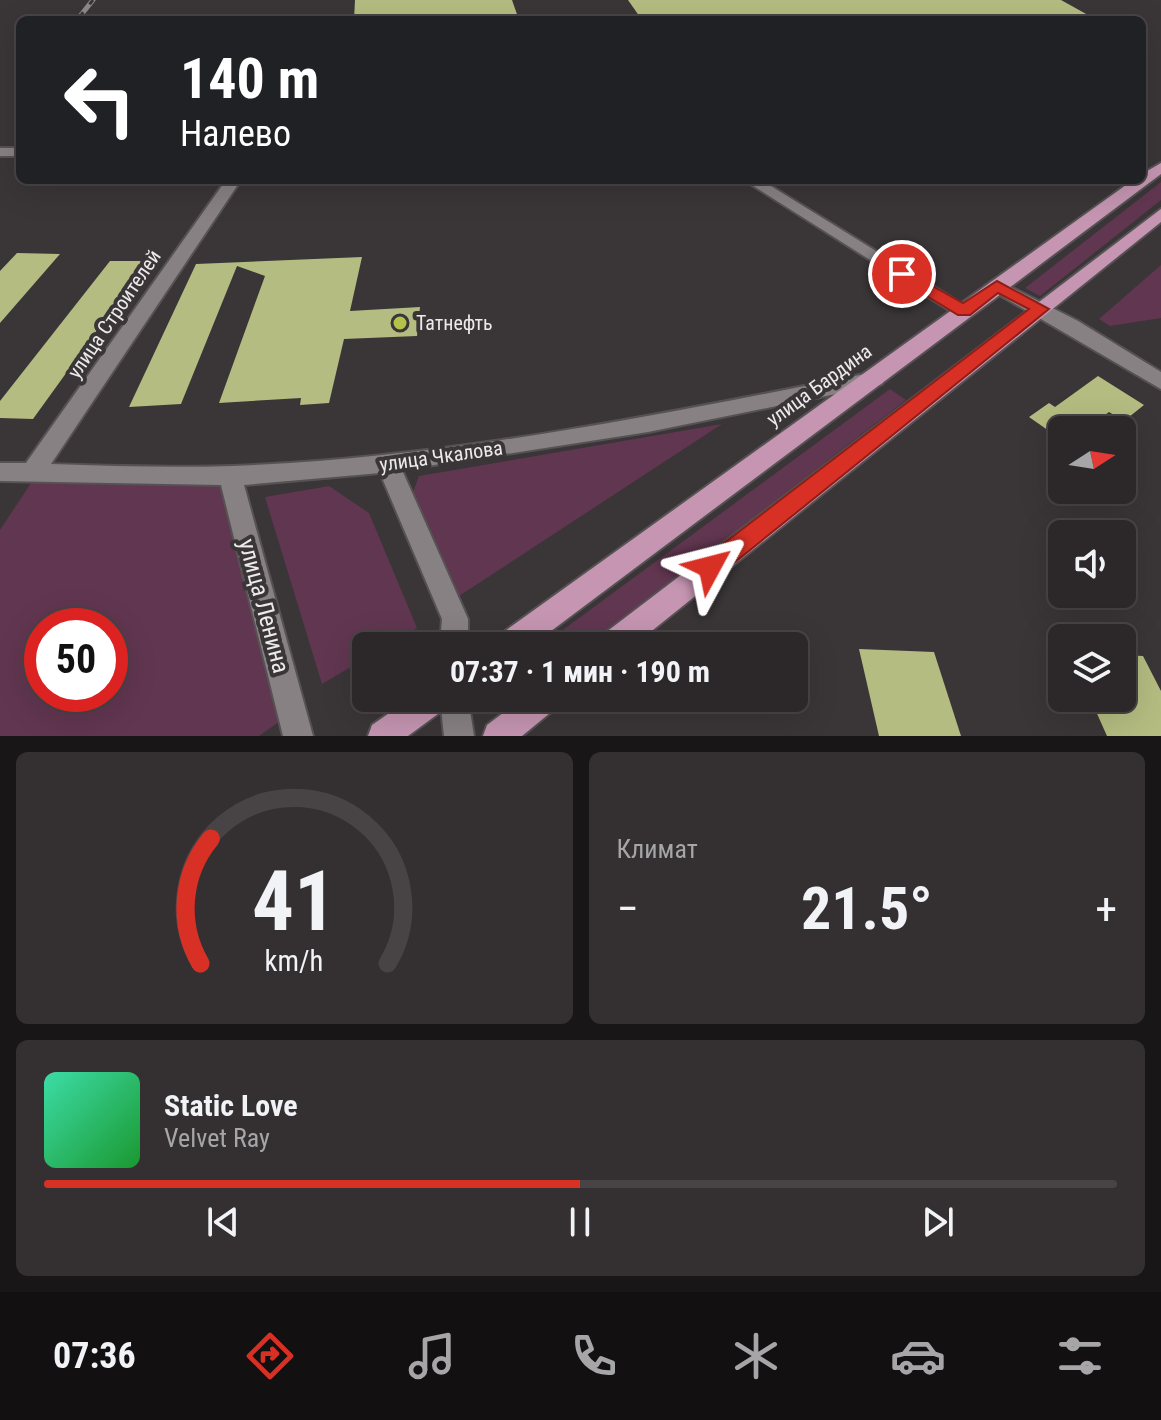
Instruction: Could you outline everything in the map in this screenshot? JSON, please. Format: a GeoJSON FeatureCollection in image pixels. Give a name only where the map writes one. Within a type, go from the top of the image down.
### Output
{"type":"FeatureCollection","features":[{"type":"Feature","properties":{"kind":"main road","name":"улица Бардина"},"geometry":{"type":"LineString","coordinates":[[527,632],[1138,184]]}},
{"type":"Feature","properties":{"kind":"main road"},"geometry":{"type":"LineString","coordinates":[[629,632],[1161,214]]}},
{"type":"Feature","properties":{"kind":"main road"},"geometry":{"type":"LineString","coordinates":[[383,736],[416,712]]}},
{"type":"Feature","properties":{"kind":"main road"},"geometry":{"type":"LineString","coordinates":[[498,736],[528,712]]}},
{"type":"Feature","properties":{"kind":"street","name":"улица Строителей"},"geometry":{"type":"LineString","coordinates":[[32,473],[231,184]]}},
{"type":"Feature","properties":{"kind":"street"},"geometry":{"type":"LineString","coordinates":[[758,184],[964,311]]}},
{"type":"Feature","properties":{"kind":"street"},"geometry":{"type":"LineString","coordinates":[[997,286],[1161,382]]}},
{"type":"Feature","properties":{"kind":"street","name":"улица Чкалова"},"geometry":{"type":"LineString","coordinates":[[0,472],[230,476],[388,464],[580,437],[875,379]]}},
{"type":"Feature","properties":{"kind":"street"},"geometry":{"type":"LineString","coordinates":[[388,464],[455,619],[455,632]]}},
{"type":"Feature","properties":{"kind":"street","name":"улица Ленина"},"geometry":{"type":"LineString","coordinates":[[230,476],[298,736]]}},
{"type":"Feature","properties":{"kind":"street"},"geometry":{"type":"LineString","coordinates":[[456,712],[459,736]]}},
{"type":"Feature","properties":{"kind":"shaded area"},"geometry":{"type":"Polygon","coordinates":[[[1161,182],[1161,200],[1040,296],[1025,288],[1161,182]]]}},
{"type":"Feature","properties":{"kind":"shaded area"},"geometry":{"type":"Polygon","coordinates":[[[1161,265],[1161,318],[1110,326],[1099,319],[1161,265]]]}},
{"type":"Feature","properties":{"kind":"shaded area"},"geometry":{"type":"Polygon","coordinates":[[[890,389],[906,400],[604,632],[560,632],[890,389]]]}},
{"type":"Feature","properties":{"kind":"shaded area"},"geometry":{"type":"Polygon","coordinates":[[[722,424],[456,598],[409,503],[419,476],[722,424]]]}},
{"type":"Feature","properties":{"kind":"shaded area"},"geometry":{"type":"Polygon","coordinates":[[[33,480],[221,483],[280,721],[259,736],[0,736],[0,530],[33,480]]]}},
{"type":"Feature","properties":{"kind":"shaded area"},"geometry":{"type":"Polygon","coordinates":[[[329,486],[369,513],[417,628],[410,632],[352,632],[352,666],[322,684],[265,497],[329,486]]]}},
{"type":"Feature","properties":{"kind":"building"},"geometry":{"type":"Polygon","coordinates":[[[355,0],[512,0],[518,16],[354,16],[355,0]]]}},
{"type":"Feature","properties":{"kind":"building"},"geometry":{"type":"Polygon","coordinates":[[[628,0],[1061,0],[1090,16],[639,16],[628,0]]]}},
{"type":"Feature","properties":{"kind":"building"},"geometry":{"type":"Polygon","coordinates":[[[17,253],[60,254],[0,323],[0,271],[17,253]]]}},
{"type":"Feature","properties":{"kind":"building"},"geometry":{"type":"Polygon","coordinates":[[[362,257],[350,311],[420,307],[417,336],[344,339],[329,403],[300,405],[301,398],[219,403],[265,276],[237,266],[181,404],[129,407],[196,264],[362,257]]]}},
{"type":"Feature","properties":{"kind":"building"},"geometry":{"type":"Polygon","coordinates":[[[110,261],[147,261],[33,419],[0,418],[0,401],[110,261]]]}},
{"type":"Feature","properties":{"kind":"building"},"geometry":{"type":"Polygon","coordinates":[[[1098,376],[1144,405],[1130,416],[1116,416],[1109,412],[1104,416],[1048,416],[1048,430],[1029,417],[1049,403],[1055,407],[1098,376]]]}},
{"type":"Feature","properties":{"kind":"building"},"geometry":{"type":"Polygon","coordinates":[[[859,649],[934,652],[961,736],[879,736],[859,649]]]}},
{"type":"Feature","properties":{"kind":"building"},"geometry":{"type":"Polygon","coordinates":[[[1136,656],[1143,656],[1161,691],[1161,736],[1107,736],[1096,712],[1136,712],[1136,656]]]}},
{"type":"Feature","properties":{"kind":"railway"},"geometry":{"type":"LineString","coordinates":[[80,16],[93,0]]}},
{"type":"Feature","properties":{"kind":"place","name":"Татнефть"},"geometry":{"type":"Point","coordinates":[400,323]}},
{"type":"Feature","properties":{"kind":"route"},"geometry":{"type":"LineString","coordinates":[[710,567],[1041,309],[997,286],[964,311],[902,274]]}}]}
